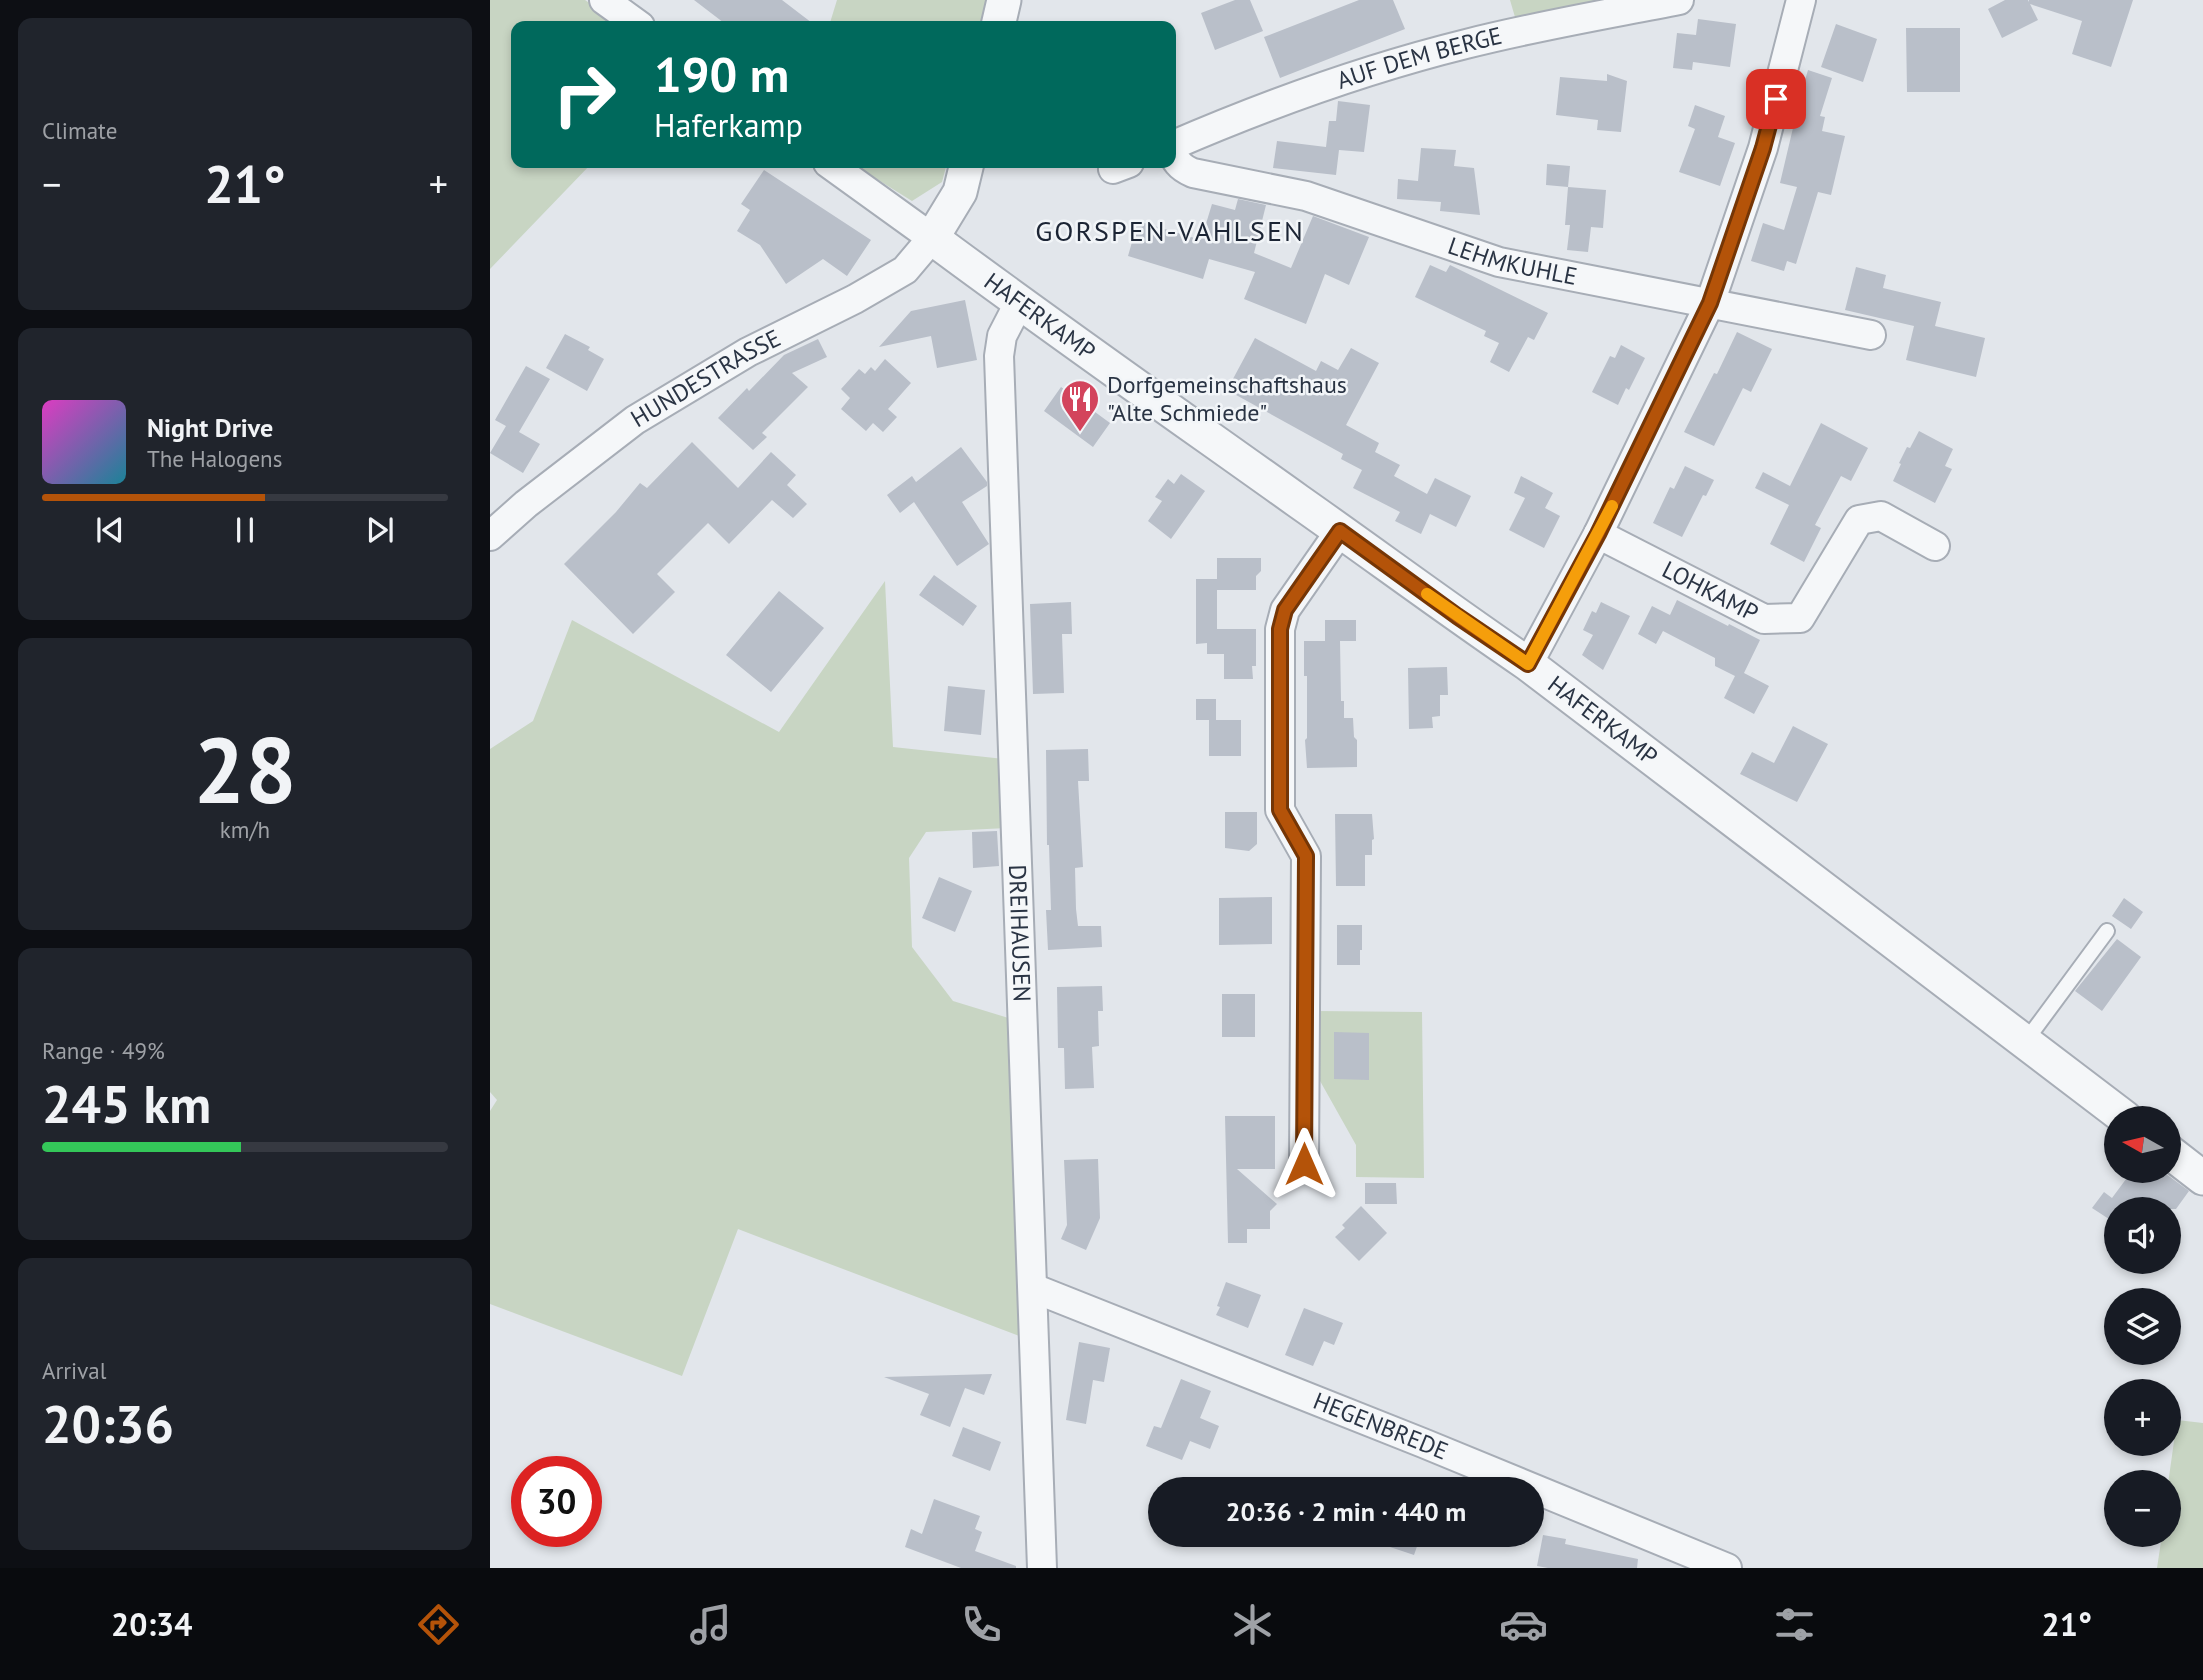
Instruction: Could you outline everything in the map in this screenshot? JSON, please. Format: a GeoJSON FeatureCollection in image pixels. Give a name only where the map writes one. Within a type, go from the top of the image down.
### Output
{"type":"FeatureCollection","features":[{"type":"Feature","properties":{"kind":"street"},"geometry":{"type":"LineString","coordinates":[[604,0],[633,21]]}},
{"type":"Feature","properties":{"kind":"street"},"geometry":{"type":"LineString","coordinates":[[999,21],[1004,0]]}},
{"type":"Feature","properties":{"kind":"street","name":"AUF DEM BERGE"},"geometry":{"type":"LineString","coordinates":[[1176,145],[1314,90],[1394,64],[1467,43],[1679,0]]}},
{"type":"Feature","properties":{"kind":"street"},"geometry":{"type":"LineString","coordinates":[[1528,664],[1598,534],[1710,303],[1763,148],[1801,0]]}},
{"type":"Feature","properties":{"kind":"street","name":"LEHMKUHLE"},"geometry":{"type":"LineString","coordinates":[[1176,161],[1193,173],[1306,196],[1499,262],[1871,335]]}},
{"type":"Feature","properties":{"kind":"street"},"geometry":{"type":"LineString","coordinates":[[835,168],[932,238],[960,192],[966,168]]}},
{"type":"Feature","properties":{"kind":"street","name":"HAFERKAMP"},"geometry":{"type":"LineString","coordinates":[[932,238],[1019,303],[1528,664],[2109,1106]]}},
{"type":"Feature","properties":{"kind":"street","name":"HUNDESTRASSE"},"geometry":{"type":"LineString","coordinates":[[490,536],[526,504],[635,420],[748,352],[905,271],[932,238]]}},
{"type":"Feature","properties":{"kind":"street","name":"DREIHAUSEN"},"geometry":{"type":"LineString","coordinates":[[1019,303],[1002,336],[999,356],[1042,1568]]}},
{"type":"Feature","properties":{"kind":"street","name":"LOHKAMP"},"geometry":{"type":"LineString","coordinates":[[1598,534],[1764,619],[1800,618],[1859,520],[1881,516],[1935,546]]}},
{"type":"Feature","properties":{"kind":"street"},"geometry":{"type":"LineString","coordinates":[[1304,1164],[1306,856],[1280,810],[1280,629],[1285,610],[1340,531]]}},
{"type":"Feature","properties":{"kind":"street"},"geometry":{"type":"LineString","coordinates":[[2181,1161],[2203,1178]]}},
{"type":"Feature","properties":{"kind":"street","name":"HEGENBREDE"},"geometry":{"type":"LineString","coordinates":[[1033,1288],[1423,1443],[1727,1568]]}},
{"type":"Feature","properties":{"kind":"lane"},"geometry":{"type":"LineString","coordinates":[[2025,1042],[2107,931]]}},
{"type":"Feature","properties":{"kind":"green space"},"geometry":{"type":"Polygon","coordinates":[[[490,0],[585,0],[615,21],[511,21],[511,168],[587,168],[490,269],[490,0]]]}},
{"type":"Feature","properties":{"kind":"green space"},"geometry":{"type":"Polygon","coordinates":[[[837,0],[986,0],[981,21],[831,21],[837,0]]]}},
{"type":"Feature","properties":{"kind":"green space"},"geometry":{"type":"Polygon","coordinates":[[[1510,0],[1628,0],[1517,24],[1510,0]]]}},
{"type":"Feature","properties":{"kind":"green space"},"geometry":{"type":"Polygon","coordinates":[[[859,168],[946,168],[942,182],[912,201],[859,168]]]}},
{"type":"Feature","properties":{"kind":"green space"},"geometry":{"type":"Polygon","coordinates":[[[885,581],[893,747],[1004,759],[1007,828],[926,832],[909,858],[912,947],[953,1001],[1015,1020],[1027,1339],[738,1229],[682,1376],[490,1304],[490,1111],[497,1100],[490,1092],[490,749],[533,721],[572,620],[779,732],[885,581]]]}},
{"type":"Feature","properties":{"kind":"green space"},"geometry":{"type":"Polygon","coordinates":[[[1315,1011],[1422,1012],[1424,1178],[1356,1177],[1356,1145],[1315,1072],[1315,1011]]]}},
{"type":"Feature","properties":{"kind":"green space"},"geometry":{"type":"Polygon","coordinates":[[[2181,1420],[2203,1423],[2203,1568],[2157,1568],[2160,1547],[2181,1547],[2181,1470],[2170,1470],[2172,1456],[2181,1456],[2181,1420]]]}},
{"type":"Feature","properties":{"kind":"building"},"geometry":{"type":"Polygon","coordinates":[[[694,0],[782,0],[809,21],[721,21],[694,0]]]}},
{"type":"Feature","properties":{"kind":"building"},"geometry":{"type":"Polygon","coordinates":[[[1235,0],[1250,0],[1263,31],[1215,50],[1201,13],[1235,0]]]}},
{"type":"Feature","properties":{"kind":"building"},"geometry":{"type":"Polygon","coordinates":[[[1359,0],[1393,0],[1405,29],[1280,78],[1264,37],[1359,0]]]}},
{"type":"Feature","properties":{"kind":"building"},"geometry":{"type":"Polygon","coordinates":[[[2005,0],[2133,0],[2111,67],[2072,54],[2082,21],[2030,4],[2038,20],[2002,38],[1988,9],[2005,0]]]}},
{"type":"Feature","properties":{"kind":"building"},"geometry":{"type":"Polygon","coordinates":[[[1698,19],[1736,24],[1730,67],[1693,62],[1692,70],[1673,68],[1677,33],[1696,35],[1698,19]]]}},
{"type":"Feature","properties":{"kind":"building"},"geometry":{"type":"Polygon","coordinates":[[[1836,24],[1877,39],[1863,82],[1821,67],[1836,24]]]}},
{"type":"Feature","properties":{"kind":"building"},"geometry":{"type":"Polygon","coordinates":[[[1906,28],[1960,28],[1960,92],[1907,92],[1906,28]]]}},
{"type":"Feature","properties":{"kind":"building"},"geometry":{"type":"Polygon","coordinates":[[[1808,70],[1832,78],[1820,116],[1825,117],[1822,131],[1845,136],[1831,195],[1818,192],[1796,264],[1787,261],[1784,271],[1751,261],[1763,223],[1784,230],[1797,187],[1780,183],[1808,70]]]}},
{"type":"Feature","properties":{"kind":"building"},"geometry":{"type":"Polygon","coordinates":[[[1607,74],[1627,81],[1621,132],[1597,130],[1598,120],[1556,115],[1560,77],[1607,81],[1607,74]]]}},
{"type":"Feature","properties":{"kind":"building"},"geometry":{"type":"Polygon","coordinates":[[[1338,101],[1370,105],[1364,152],[1339,150],[1336,175],[1273,168],[1277,141],[1326,147],[1329,121],[1336,121],[1338,101]]]}},
{"type":"Feature","properties":{"kind":"building"},"geometry":{"type":"Polygon","coordinates":[[[1695,105],[1725,116],[1718,137],[1735,143],[1720,186],[1679,172],[1695,129],[1688,126],[1695,105]]]}},
{"type":"Feature","properties":{"kind":"building"},"geometry":{"type":"Polygon","coordinates":[[[1421,148],[1456,150],[1454,166],[1474,168],[1480,215],[1440,211],[1441,202],[1397,199],[1398,179],[1418,181],[1421,148]]]}},
{"type":"Feature","properties":{"kind":"building"},"geometry":{"type":"Polygon","coordinates":[[[1547,164],[1570,166],[1568,187],[1546,185],[1547,164]]]}},
{"type":"Feature","properties":{"kind":"building"},"geometry":{"type":"Polygon","coordinates":[[[764,170],[871,240],[847,276],[823,259],[786,284],[760,245],[737,231],[750,210],[741,204],[764,170]]]}},
{"type":"Feature","properties":{"kind":"building"},"geometry":{"type":"Polygon","coordinates":[[[1568,187],[1606,190],[1603,228],[1591,227],[1588,252],[1567,250],[1570,225],[1565,225],[1568,187]]]}},
{"type":"Feature","properties":{"kind":"building"},"geometry":{"type":"Polygon","coordinates":[[[1238,199],[1266,205],[1254,253],[1291,268],[1313,216],[1369,237],[1349,285],[1325,274],[1306,324],[1244,299],[1255,272],[1209,259],[1203,279],[1128,256],[1138,221],[1201,240],[1212,204],[1235,210],[1238,199]]]}},
{"type":"Feature","properties":{"kind":"building"},"geometry":{"type":"Polygon","coordinates":[[[1430,265],[1446,272],[1450,265],[1548,313],[1534,340],[1528,337],[1509,372],[1490,362],[1499,343],[1484,336],[1486,331],[1415,297],[1430,265]]]}},
{"type":"Feature","properties":{"kind":"building"},"geometry":{"type":"Polygon","coordinates":[[[1856,267],[1886,275],[1883,288],[1941,302],[1935,326],[1985,338],[1976,377],[1906,360],[1914,326],[1845,310],[1856,267]]]}},
{"type":"Feature","properties":{"kind":"building"},"geometry":{"type":"Polygon","coordinates":[[[965,300],[977,360],[937,368],[931,336],[879,347],[911,311],[965,300]]]}},
{"type":"Feature","properties":{"kind":"building"},"geometry":{"type":"Polygon","coordinates":[[[1737,332],[1772,349],[1751,392],[1743,388],[1714,446],[1684,432],[1737,332]]]}},
{"type":"Feature","properties":{"kind":"building"},"geometry":{"type":"Polygon","coordinates":[[[565,334],[590,347],[588,350],[604,359],[587,391],[546,368],[565,334]]]}},
{"type":"Feature","properties":{"kind":"building"},"geometry":{"type":"Polygon","coordinates":[[[1255,338],[1316,371],[1321,361],[1338,370],[1351,348],[1379,363],[1346,425],[1379,443],[1375,452],[1400,465],[1394,476],[1427,494],[1435,478],[1471,496],[1456,527],[1430,514],[1421,534],[1395,521],[1400,512],[1353,488],[1362,470],[1341,459],[1343,454],[1227,390],[1255,338]]]}},
{"type":"Feature","properties":{"kind":"building"},"geometry":{"type":"Polygon","coordinates":[[[818,339],[827,357],[792,373],[808,387],[762,433],[767,437],[753,450],[718,418],[784,355],[818,339]]]}},
{"type":"Feature","properties":{"kind":"building"},"geometry":{"type":"Polygon","coordinates":[[[1621,345],[1645,358],[1618,405],[1592,392],[1610,356],[1615,358],[1621,345]]]}},
{"type":"Feature","properties":{"kind":"building"},"geometry":{"type":"Polygon","coordinates":[[[885,359],[911,383],[888,409],[897,417],[883,432],[873,423],[866,431],[841,409],[850,398],[841,389],[859,369],[865,374],[871,367],[875,371],[885,359]]]}},
{"type":"Feature","properties":{"kind":"building"},"geometry":{"type":"Polygon","coordinates":[[[526,366],[550,379],[519,432],[540,444],[523,473],[490,453],[506,426],[495,420],[526,366]]]}},
{"type":"Feature","properties":{"kind":"building"},"geometry":{"type":"Polygon","coordinates":[[[1061,387],[1110,423],[1093,447],[1044,411],[1061,387]]]}},
{"type":"Feature","properties":{"kind":"building"},"geometry":{"type":"Polygon","coordinates":[[[1821,423],[1868,448],[1851,481],[1841,476],[1815,525],[1821,528],[1804,562],[1770,544],[1789,505],[1755,488],[1763,472],[1790,486],[1821,423]]]}},
{"type":"Feature","properties":{"kind":"building"},"geometry":{"type":"Polygon","coordinates":[[[1919,431],[1953,449],[1945,466],[1952,469],[1935,503],[1893,481],[1907,447],[1910,448],[1919,431]]]}},
{"type":"Feature","properties":{"kind":"building"},"geometry":{"type":"Polygon","coordinates":[[[692,442],[738,488],[771,452],[796,475],[787,485],[807,504],[793,518],[772,500],[729,544],[708,523],[657,574],[675,592],[633,634],[564,564],[616,512],[640,483],[647,488],[692,442]]]}},
{"type":"Feature","properties":{"kind":"building"},"geometry":{"type":"Polygon","coordinates":[[[961,447],[987,482],[987,486],[962,502],[989,544],[957,566],[914,502],[900,513],[887,495],[912,476],[916,482],[961,447]]]}},
{"type":"Feature","properties":{"kind":"building"},"geometry":{"type":"Polygon","coordinates":[[[1685,466],[1714,480],[1706,496],[1703,495],[1682,537],[1653,523],[1670,487],[1674,489],[1685,466]]]}},
{"type":"Feature","properties":{"kind":"building"},"geometry":{"type":"Polygon","coordinates":[[[1181,474],[1205,491],[1171,539],[1148,521],[1162,501],[1155,497],[1168,479],[1174,484],[1181,474]]]}},
{"type":"Feature","properties":{"kind":"building"},"geometry":{"type":"Polygon","coordinates":[[[1521,476],[1553,493],[1545,508],[1560,516],[1544,548],[1509,530],[1525,498],[1514,493],[1521,476]]]}},
{"type":"Feature","properties":{"kind":"building"},"geometry":{"type":"Polygon","coordinates":[[[1217,558],[1261,558],[1261,571],[1256,576],[1256,590],[1217,590],[1217,558]]]}},
{"type":"Feature","properties":{"kind":"building"},"geometry":{"type":"Polygon","coordinates":[[[934,575],[977,606],[963,626],[919,595],[934,575]]]}},
{"type":"Feature","properties":{"kind":"building"},"geometry":{"type":"Polygon","coordinates":[[[1196,579],[1217,579],[1217,629],[1256,629],[1256,666],[1252,666],[1253,679],[1224,679],[1224,654],[1207,654],[1207,643],[1196,644],[1196,579]]]}},
{"type":"Feature","properties":{"kind":"building"},"geometry":{"type":"Polygon","coordinates":[[[779,591],[824,628],[771,692],[726,655],[779,591]]]}},
{"type":"Feature","properties":{"kind":"building"},"geometry":{"type":"Polygon","coordinates":[[[1677,600],[1760,640],[1744,673],[1769,686],[1754,714],[1724,698],[1735,676],[1715,666],[1715,658],[1663,631],[1656,644],[1638,634],[1652,606],[1670,615],[1677,600]]]}},
{"type":"Feature","properties":{"kind":"building"},"geometry":{"type":"Polygon","coordinates":[[[1071,602],[1072,634],[1062,634],[1064,693],[1033,694],[1030,604],[1071,602]]]}},
{"type":"Feature","properties":{"kind":"building"},"geometry":{"type":"Polygon","coordinates":[[[1601,602],[1630,616],[1603,670],[1582,655],[1593,635],[1583,630],[1592,611],[1596,613],[1601,602]]]}},
{"type":"Feature","properties":{"kind":"building"},"geometry":{"type":"Polygon","coordinates":[[[1325,620],[1356,620],[1356,641],[1340,641],[1341,701],[1344,701],[1344,718],[1353,718],[1354,737],[1357,740],[1357,767],[1307,768],[1307,676],[1304,676],[1304,641],[1325,641],[1325,620]]]}},
{"type":"Feature","properties":{"kind":"building"},"geometry":{"type":"Polygon","coordinates":[[[1447,667],[1448,695],[1440,695],[1440,716],[1432,717],[1433,728],[1409,729],[1408,668],[1447,667]]]}},
{"type":"Feature","properties":{"kind":"building"},"geometry":{"type":"Polygon","coordinates":[[[948,686],[985,690],[981,735],[944,731],[948,686]]]}},
{"type":"Feature","properties":{"kind":"building"},"geometry":{"type":"Polygon","coordinates":[[[1196,699],[1216,699],[1216,720],[1241,720],[1241,756],[1209,756],[1209,720],[1196,720],[1196,699]]]}},
{"type":"Feature","properties":{"kind":"building"},"geometry":{"type":"Polygon","coordinates":[[[1793,726],[1828,744],[1797,802],[1740,774],[1752,752],[1774,763],[1793,726]]]}},
{"type":"Feature","properties":{"kind":"building"},"geometry":{"type":"Polygon","coordinates":[[[1088,749],[1089,781],[1078,781],[1083,867],[1075,868],[1076,909],[1078,926],[1101,926],[1102,947],[1048,950],[1046,910],[1051,910],[1046,750],[1088,749]]]}},
{"type":"Feature","properties":{"kind":"building"},"geometry":{"type":"Polygon","coordinates":[[[1225,812],[1257,812],[1257,844],[1249,851],[1225,848],[1225,812]]]}},
{"type":"Feature","properties":{"kind":"building"},"geometry":{"type":"Polygon","coordinates":[[[1335,814],[1372,814],[1374,839],[1372,855],[1365,855],[1365,886],[1336,886],[1335,814]]]}},
{"type":"Feature","properties":{"kind":"building"},"geometry":{"type":"Polygon","coordinates":[[[997,831],[999,866],[973,868],[972,832],[997,831]]]}},
{"type":"Feature","properties":{"kind":"building"},"geometry":{"type":"Polygon","coordinates":[[[939,877],[972,891],[955,932],[922,918],[939,877]]]}},
{"type":"Feature","properties":{"kind":"building"},"geometry":{"type":"Polygon","coordinates":[[[1272,897],[1272,944],[1219,945],[1219,898],[1272,897]]]}},
{"type":"Feature","properties":{"kind":"building"},"geometry":{"type":"Polygon","coordinates":[[[2124,898],[2143,912],[2131,929],[2112,916],[2124,898]]]}},
{"type":"Feature","properties":{"kind":"building"},"geometry":{"type":"Polygon","coordinates":[[[1337,925],[1362,925],[1360,965],[1337,965],[1337,925]]]}},
{"type":"Feature","properties":{"kind":"building"},"geometry":{"type":"Polygon","coordinates":[[[2117,939],[2141,957],[2102,1011],[2075,991],[2117,939]]]}},
{"type":"Feature","properties":{"kind":"building"},"geometry":{"type":"Polygon","coordinates":[[[1102,986],[1103,1011],[1098,1011],[1099,1046],[1092,1047],[1094,1088],[1065,1089],[1064,1048],[1058,1048],[1057,987],[1102,986]]]}},
{"type":"Feature","properties":{"kind":"building"},"geometry":{"type":"Polygon","coordinates":[[[1222,994],[1255,994],[1255,1037],[1222,1037],[1222,994]]]}},
{"type":"Feature","properties":{"kind":"building"},"geometry":{"type":"Polygon","coordinates":[[[1334,1032],[1369,1033],[1369,1080],[1334,1079],[1334,1032]]]}},
{"type":"Feature","properties":{"kind":"building"},"geometry":{"type":"Polygon","coordinates":[[[1225,1116],[1275,1116],[1275,1169],[1237,1169],[1277,1204],[1270,1211],[1270,1229],[1247,1229],[1247,1243],[1228,1243],[1225,1116]]]}},
{"type":"Feature","properties":{"kind":"building"},"geometry":{"type":"Polygon","coordinates":[[[1098,1159],[1100,1218],[1086,1250],[1061,1239],[1067,1225],[1064,1160],[1098,1159]]]}},
{"type":"Feature","properties":{"kind":"building"},"geometry":{"type":"Polygon","coordinates":[[[1365,1183],[1396,1183],[1397,1204],[1365,1204],[1365,1183]]]}},
{"type":"Feature","properties":{"kind":"building"},"geometry":{"type":"Polygon","coordinates":[[[2123,1183],[2178,1183],[2189,1191],[2181,1202],[2181,1197],[2113,1197],[2123,1183]]]}},
{"type":"Feature","properties":{"kind":"building"},"geometry":{"type":"Polygon","coordinates":[[[2104,1192],[2111,1197],[2104,1197],[2104,1216],[2092,1208],[2104,1192]]]}},
{"type":"Feature","properties":{"kind":"building"},"geometry":{"type":"Polygon","coordinates":[[[1361,1206],[1387,1233],[1359,1261],[1335,1237],[1345,1228],[1342,1225],[1361,1206]]]}},
{"type":"Feature","properties":{"kind":"building"},"geometry":{"type":"Polygon","coordinates":[[[1226,1282],[1261,1295],[1248,1328],[1216,1315],[1226,1282]]]}},
{"type":"Feature","properties":{"kind":"building"},"geometry":{"type":"Polygon","coordinates":[[[1304,1308],[1343,1323],[1334,1345],[1324,1341],[1313,1366],[1285,1355],[1304,1308]]]}},
{"type":"Feature","properties":{"kind":"building"},"geometry":{"type":"Polygon","coordinates":[[[1079,1342],[1110,1348],[1104,1382],[1093,1380],[1086,1424],[1066,1420],[1079,1342]]]}},
{"type":"Feature","properties":{"kind":"building"},"geometry":{"type":"Polygon","coordinates":[[[992,1374],[984,1395],[965,1388],[950,1427],[920,1415],[929,1394],[884,1377],[992,1374]]]}},
{"type":"Feature","properties":{"kind":"building"},"geometry":{"type":"Polygon","coordinates":[[[1181,1379],[1211,1391],[1200,1418],[1219,1426],[1210,1449],[1190,1441],[1182,1460],[1146,1446],[1154,1426],[1161,1428],[1181,1379]]]}},
{"type":"Feature","properties":{"kind":"building"},"geometry":{"type":"Polygon","coordinates":[[[963,1427],[1001,1442],[990,1471],[952,1456],[963,1427]]]}},
{"type":"Feature","properties":{"kind":"building"},"geometry":{"type":"Polygon","coordinates":[[[934,1499],[980,1516],[975,1529],[982,1532],[975,1551],[1016,1568],[961,1568],[905,1547],[911,1529],[922,1534],[934,1499]]]}},
{"type":"Feature","properties":{"kind":"building"},"geometry":{"type":"Polygon","coordinates":[[[1544,1535],[1566,1539],[1565,1544],[1638,1559],[1637,1568],[1537,1566],[1541,1547],[1544,1547],[1544,1535]]]}},
{"type":"Feature","properties":{"kind":"building"},"geometry":{"type":"Polygon","coordinates":[[[1390,1547],[1417,1547],[1414,1555],[1390,1547]]]}},
{"type":"Feature","properties":{"kind":"slow traffic"},"geometry":{"type":"LineString","coordinates":[[1427,594],[1528,664],[1612,506]]}},
{"type":"Feature","properties":{"kind":"place","name":"Dorfgemeinschaftshaus \"Alte Schmiede\""},"geometry":{"type":"Point","coordinates":[1080,433]}},
{"type":"Feature","properties":{"kind":"district","name":"GORSPEN-VAHLSEN"},"geometry":{"type":"Point","coordinates":[1170,231]}},
{"type":"Feature","properties":{"kind":"route"},"geometry":{"type":"LineString","coordinates":[[1304,1164],[1306,856],[1280,810],[1280,629],[1285,610],[1340,531],[1528,664],[1598,534],[1710,303],[1763,148],[1776,99]]}}]}
